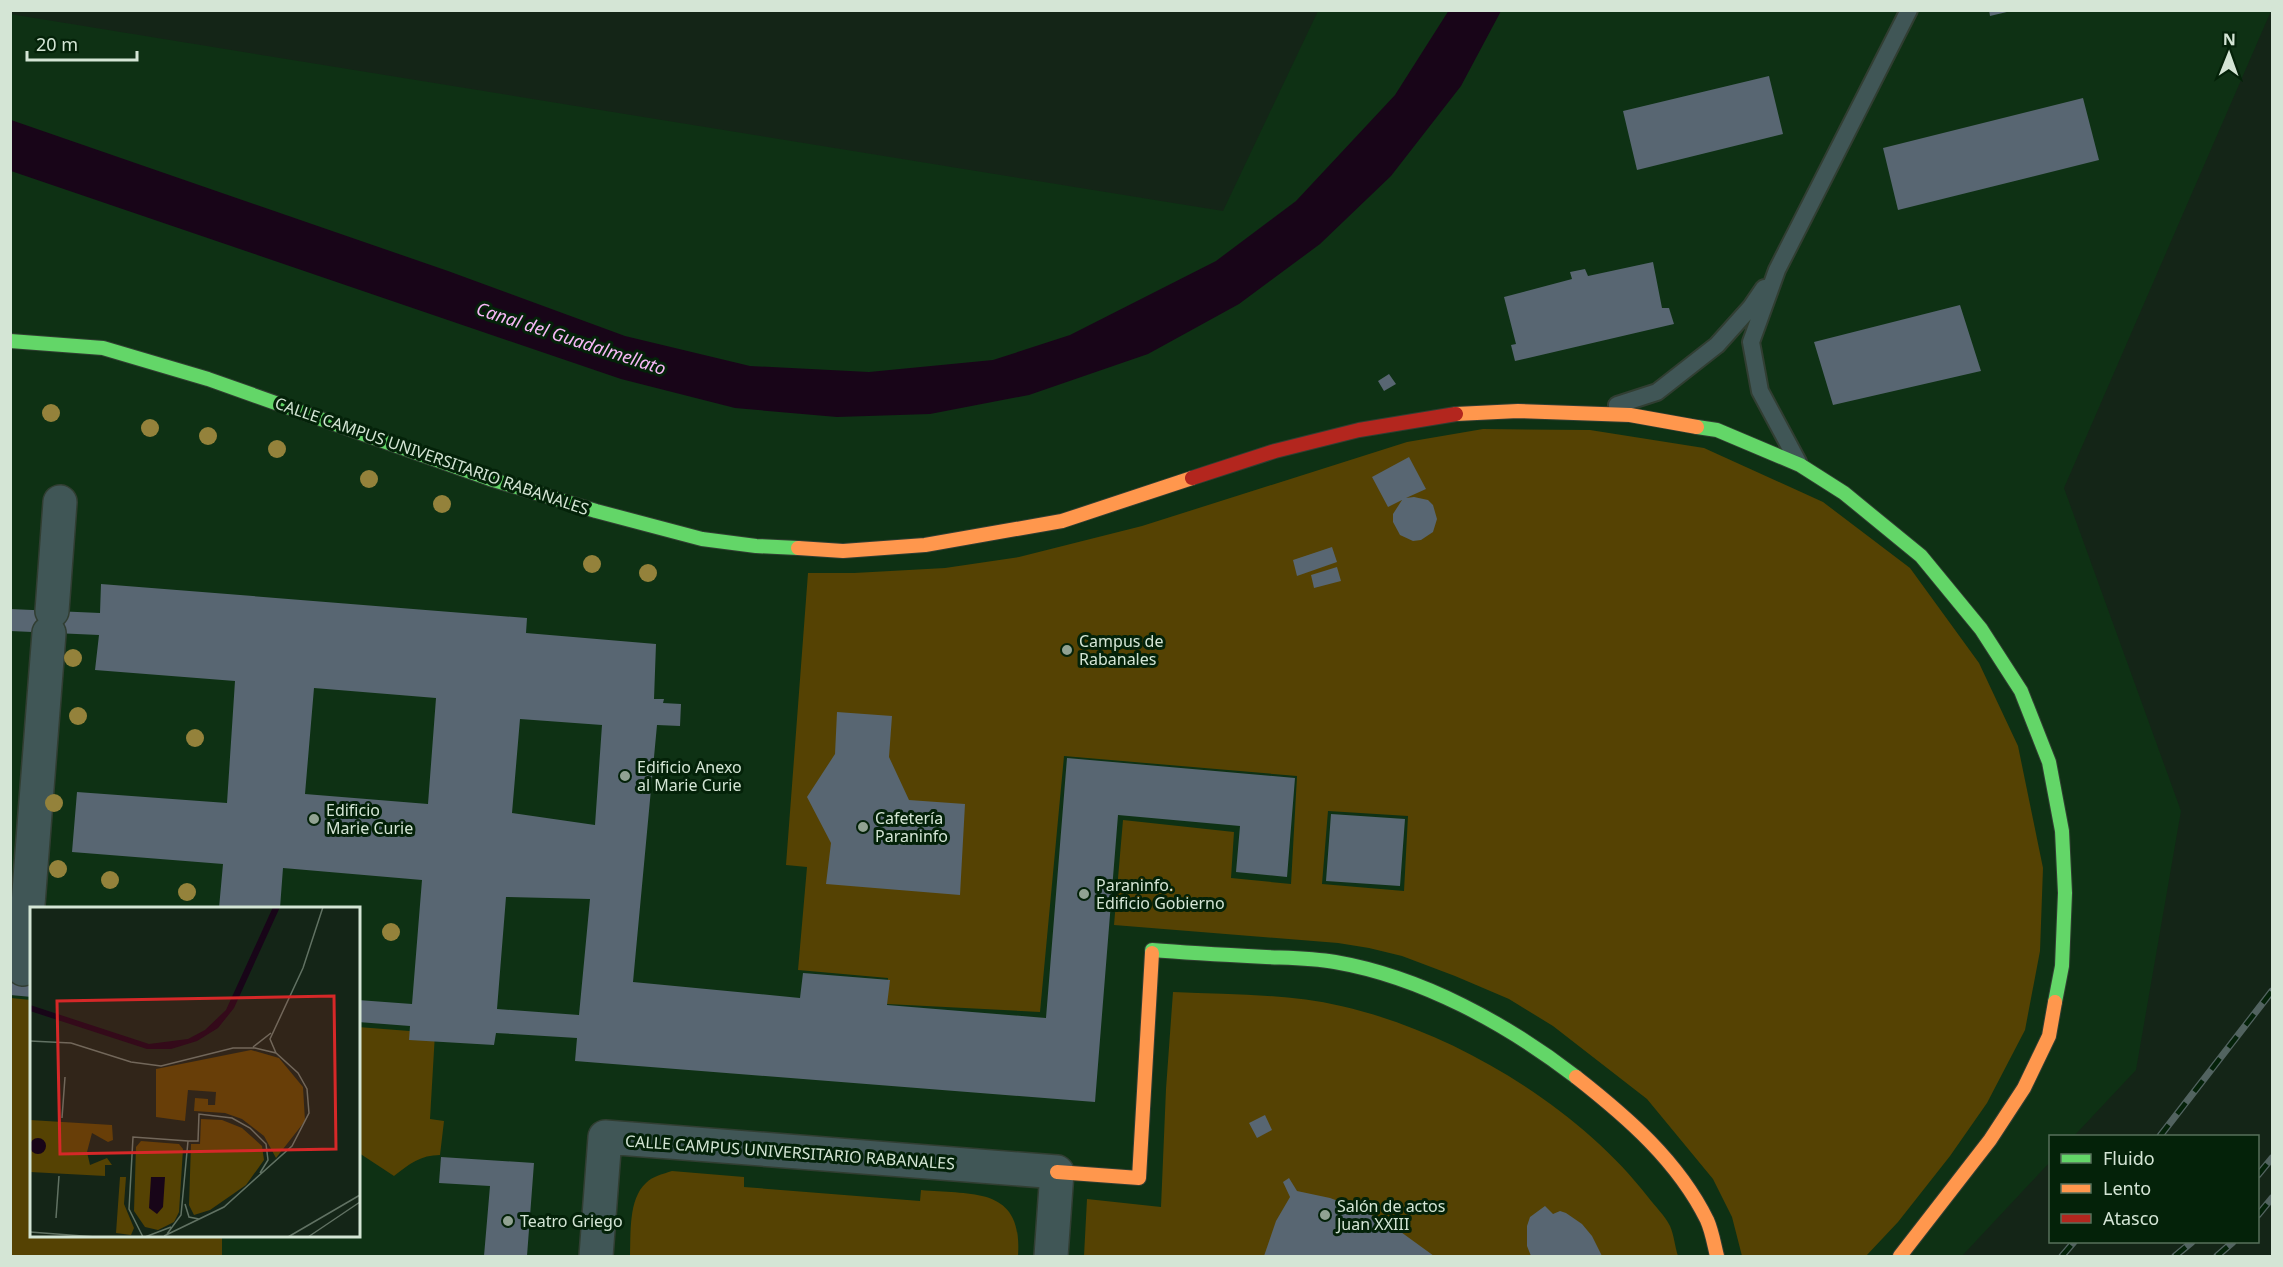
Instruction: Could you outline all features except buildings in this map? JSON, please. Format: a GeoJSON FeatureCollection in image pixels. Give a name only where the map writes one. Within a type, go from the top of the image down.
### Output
{"type":"FeatureCollection","features":[{"type":"Feature","properties":{"kind":"street","name":"CALLE CAMPUS UNIVERSITARIO RABANALES"},"geometry":{"type":"LineString","coordinates":[[10,341],[103,348],[208,379],[490,478],[596,511],[702,538],[756,546],[843,551],[925,546],[1062,521],[1275,451],[1359,430],[1444,414],[1518,411],[1630,415],[1717,430],[1800,465],[1844,492],[1921,556],[1981,629],[2021,691],[2049,762],[2062,831],[2065,893],[2062,966],[2049,1036],[2024,1088],[1990,1140],[1920,1234],[1900,1257]]}},
{"type":"Feature","properties":{"kind":"street"},"geometry":{"type":"LineString","coordinates":[[23,969],[60,502]]}},
{"type":"Feature","properties":{"kind":"street","name":"CALLE CAMPUS UNIVERSITARIO RABANALES"},"geometry":{"type":"LineString","coordinates":[[596,1257],[605,1137],[1139,1178],[1152,950],[1342,963],[1433,994],[1502,1027],[1571,1074],[1636,1127],[1686,1185],[1703,1213],[1717,1253]]}},
{"type":"Feature","properties":{"kind":"street"},"geometry":{"type":"LineString","coordinates":[[1051,1257],[1057,1172]]}},
{"type":"Feature","properties":{"kind":"lane"},"geometry":{"type":"LineString","coordinates":[[1800,465],[1760,391],[1751,342],[1777,270],[1909,10]]}},
{"type":"Feature","properties":{"kind":"lane"},"geometry":{"type":"LineString","coordinates":[[1593,413],[1657,392],[1717,345],[1750,307],[1777,270]]}},
{"type":"Feature","properties":{"kind":"shaded area","name":"Campus de Rabanales"},"geometry":{"type":"Polygon","coordinates":[[[1318,11],[2271,11],[2064,488],[2181,811],[2136,1070],[2075,1135],[2049,1135],[2049,1163],[1962,1256],[11,1256],[10,14],[1223,211],[1318,11]]]}},
{"type":"Feature","properties":{"kind":"shaded area"},"geometry":{"type":"Polygon","coordinates":[[[1483,429],[1590,430],[1704,448],[1823,502],[1910,568],[1979,663],[2018,746],[2043,868],[2040,951],[2025,1030],[1987,1103],[1950,1156],[1898,1222],[1866,1256],[1742,1256],[1732,1217],[1713,1179],[1647,1099],[1553,1026],[1509,999],[1402,956],[1369,948],[1338,943],[1114,925],[1123,820],[1234,832],[1231,878],[1291,884],[1297,776],[1064,756],[1040,1012],[887,1004],[888,978],[798,970],[807,867],[786,865],[808,573],[945,568],[1019,557],[1142,526],[1407,442],[1483,429]],[[1328,811],[1322,884],[1404,891],[1408,816],[1328,811]]]}},
{"type":"Feature","properties":{"kind":"shaded area"},"geometry":{"type":"Polygon","coordinates":[[[1173,992],[1257,995],[1341,1006],[1383,1018],[1468,1053],[1549,1103],[1586,1132],[1619,1164],[1660,1211],[1673,1233],[1678,1256],[1084,1256],[1087,1199],[1161,1207],[1173,992]]]}},
{"type":"Feature","properties":{"kind":"shaded area"},"geometry":{"type":"Polygon","coordinates":[[[11,998],[30,1000],[30,1237],[222,1237],[222,1256],[11,1256],[11,998]]]}},
{"type":"Feature","properties":{"kind":"shaded area"},"geometry":{"type":"Polygon","coordinates":[[[360,1027],[435,1033],[430,1119],[444,1121],[440,1155],[416,1161],[394,1176],[360,1154],[360,1027]]]}},
{"type":"Feature","properties":{"kind":"shaded area"},"geometry":{"type":"Polygon","coordinates":[[[672,1171],[744,1177],[744,1187],[920,1201],[921,1190],[976,1195],[991,1199],[1003,1206],[1012,1217],[1017,1233],[1018,1256],[630,1256],[633,1208],[636,1198],[649,1181],[672,1171]]]}},
{"type":"Feature","properties":{"kind":"water","name":"Canal del Guadalmellato"},"geometry":{"type":"Polygon","coordinates":[[[1449,10],[1501,11],[1461,86],[1391,176],[1320,244],[1239,304],[1148,354],[1029,395],[930,414],[837,417],[735,408],[621,379],[11,171],[11,120],[448,271],[625,336],[750,366],[869,372],[993,360],[1070,335],[1216,261],[1296,201],[1395,95],[1449,10]]]}},
{"type":"Feature","properties":{"kind":"railway"},"geometry":{"type":"LineString","coordinates":[[2161,1135],[2272,991]]}},
{"type":"Feature","properties":{"kind":"railway"},"geometry":{"type":"LineString","coordinates":[[2259,1174],[2272,1158]]}},
{"type":"Feature","properties":{"kind":"railway"},"geometry":{"type":"LineString","coordinates":[[2259,1214],[2272,1198]]}},
{"type":"Feature","properties":{"kind":"railway"},"geometry":{"type":"LineString","coordinates":[[2062,1256],[2073,1243]]}},
{"type":"Feature","properties":{"kind":"railway"},"geometry":{"type":"LineString","coordinates":[[2175,1256],[2191,1243]]}},
{"type":"Feature","properties":{"kind":"railway"},"geometry":{"type":"LineString","coordinates":[[2217,1256],[2232,1243]]}},
{"type":"Feature","properties":{"kind":"traffic: fast"},"geometry":{"type":"LineString","coordinates":[[10,341],[103,348],[208,379],[490,479],[596,511],[702,539],[756,546],[798,548]]}},
{"type":"Feature","properties":{"kind":"traffic: fast"},"geometry":{"type":"LineString","coordinates":[[1697,427],[1717,430],[1800,465],[1844,493],[1921,556],[1981,629],[2021,691],[2049,762],[2062,831],[2065,893],[2062,966],[2055,1002]]}},
{"type":"Feature","properties":{"kind":"traffic: fast"},"geometry":{"type":"LineString","coordinates":[[1152,953],[1152,950],[1309,959],[1368,969],[1400,979],[1462,1005],[1521,1039],[1576,1077]]}},
{"type":"Feature","properties":{"kind":"traffic: slow"},"geometry":{"type":"LineString","coordinates":[[1456,414],[1518,411],[1630,415],[1697,427]]}},
{"type":"Feature","properties":{"kind":"traffic: slow"},"geometry":{"type":"LineString","coordinates":[[798,548],[843,551],[925,545],[1062,521],[1192,478]]}},
{"type":"Feature","properties":{"kind":"traffic: slow"},"geometry":{"type":"LineString","coordinates":[[1057,1172],[1139,1178],[1152,953]]}},
{"type":"Feature","properties":{"kind":"traffic: slow"},"geometry":{"type":"LineString","coordinates":[[1900,1256],[1990,1140],[2024,1088],[2049,1036],[2055,1002]]}},
{"type":"Feature","properties":{"kind":"traffic: slow"},"geometry":{"type":"LineString","coordinates":[[1576,1077],[1650,1141],[1681,1178],[1707,1220],[1717,1256]]}},
{"type":"Feature","properties":{"kind":"traffic: jam"},"geometry":{"type":"LineString","coordinates":[[1192,478],[1275,451],[1359,430],[1456,414]]}},
{"type":"Feature","properties":{"kind":"place","name":"Campus de Rabanales"},"geometry":{"type":"Point","coordinates":[1067,650]}},
{"type":"Feature","properties":{"kind":"place","name":"Edificio Anexo al Marie Curie"},"geometry":{"type":"Point","coordinates":[625,776]}},
{"type":"Feature","properties":{"kind":"place","name":"Edificio Marie Curie"},"geometry":{"type":"Point","coordinates":[314,819]}},
{"type":"Feature","properties":{"kind":"place","name":"Cafetería Paraninfo"},"geometry":{"type":"Point","coordinates":[863,827]}},
{"type":"Feature","properties":{"kind":"place","name":"Paraninfo. Edificio Gobierno"},"geometry":{"type":"Point","coordinates":[1084,894]}},
{"type":"Feature","properties":{"kind":"place","name":"Salón de actos Juan XXIII"},"geometry":{"type":"Point","coordinates":[1325,1215]}},
{"type":"Feature","properties":{"kind":"place","name":"Teatro Griego"},"geometry":{"type":"Point","coordinates":[508,1221]}}]}
